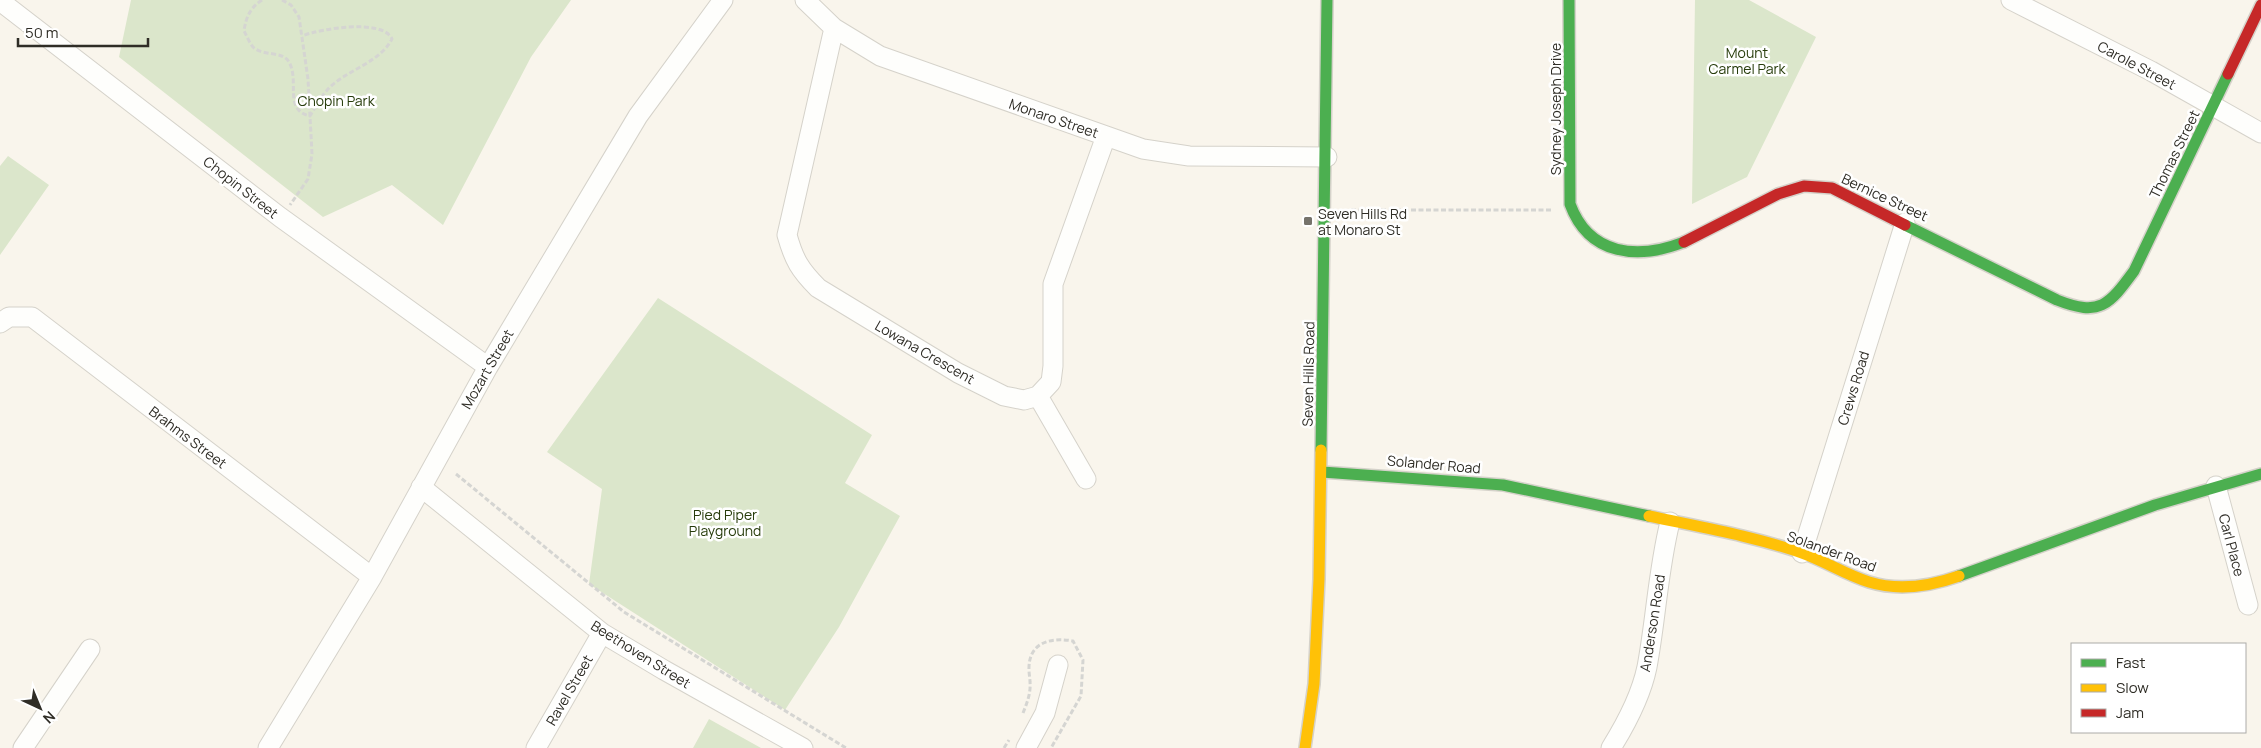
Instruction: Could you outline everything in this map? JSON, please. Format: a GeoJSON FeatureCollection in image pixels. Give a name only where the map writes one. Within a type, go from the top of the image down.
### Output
{"type":"FeatureCollection","features":[{"type":"Feature","properties":{"kind":"street","name":"Mozart Street"},"geometry":{"type":"LineString","coordinates":[[268,748],[372,577],[488,367],[638,116],[723,0]]}},
{"type":"Feature","properties":{"kind":"street","name":"Monaro Street"},"geometry":{"type":"LineString","coordinates":[[805,0],[834,28],[880,56],[1143,149],[1189,156],[1326,157]]}},
{"type":"Feature","properties":{"kind":"street","name":"Seven Hills Road"},"geometry":{"type":"LineString","coordinates":[[1305,748],[1314,684],[1322,472],[1328,31],[1326,0]]}},
{"type":"Feature","properties":{"kind":"street","name":"Sydney Joseph Drive"},"geometry":{"type":"LineString","coordinates":[[1569,0],[1570,204],[1573,214]]}},
{"type":"Feature","properties":{"kind":"street","name":"Carole Street"},"geometry":{"type":"LineString","coordinates":[[2011,0],[2151,71],[2261,132]]}},
{"type":"Feature","properties":{"kind":"street","name":"Chopin Street"},"geometry":{"type":"LineString","coordinates":[[0,1],[280,218],[488,367]]}},
{"type":"Feature","properties":{"kind":"street","name":"Thomas Street"},"geometry":{"type":"LineString","coordinates":[[2101,306],[2114,299],[2134,271],[2214,107],[2261,5]]}},
{"type":"Feature","properties":{"kind":"street","name":"Lowana Crescent"},"geometry":{"type":"LineString","coordinates":[[834,28],[787,235],[793,257],[802,272],[818,288],[958,373],[1004,396],[1024,400],[1038,396]]}},
{"type":"Feature","properties":{"kind":"street"},"geometry":{"type":"LineString","coordinates":[[1086,479],[1038,396],[1051,382],[1053,366],[1053,284],[1106,136]]}},
{"type":"Feature","properties":{"kind":"street","name":"Bernice Street"},"geometry":{"type":"LineString","coordinates":[[1573,214],[1584,231],[1607,246],[1638,254],[1660,251],[1695,236],[1778,193],[1796,187],[1832,188],[1905,222],[2075,308],[2089,309],[2101,306]]}},
{"type":"Feature","properties":{"kind":"street","name":"Crews Road"},"geometry":{"type":"LineString","coordinates":[[1802,553],[1905,222]]}},
{"type":"Feature","properties":{"kind":"street","name":"Brahms Street"},"geometry":{"type":"LineString","coordinates":[[0,323],[8,317],[32,317],[372,577]]}},
{"type":"Feature","properties":{"kind":"street","name":"Solander Road"},"geometry":{"type":"LineString","coordinates":[[1322,472],[1503,485],[1730,534],[1802,553],[1869,582],[1892,586],[1920,586],[1946,581],[2155,505],[2261,474]]}},
{"type":"Feature","properties":{"kind":"street","name":"Carl Place"},"geometry":{"type":"LineString","coordinates":[[2216,486],[2248,605]]}},
{"type":"Feature","properties":{"kind":"street","name":"Beethoven Street"},"geometry":{"type":"LineString","coordinates":[[421,487],[602,633],[803,748]]}},
{"type":"Feature","properties":{"kind":"street","name":"Anderson Road"},"geometry":{"type":"LineString","coordinates":[[1611,748],[1633,706],[1647,668],[1663,550],[1670,522]]}},
{"type":"Feature","properties":{"kind":"street","name":"Ravel Street"},"geometry":{"type":"LineString","coordinates":[[536,748],[602,633]]}},
{"type":"Feature","properties":{"kind":"street"},"geometry":{"type":"LineString","coordinates":[[23,748],[90,649]]}},
{"type":"Feature","properties":{"kind":"street"},"geometry":{"type":"LineString","coordinates":[[1026,748],[1045,713],[1058,665]]}},
{"type":"Feature","properties":{"kind":"path"},"geometry":{"type":"LineString","coordinates":[[262,0],[251,9],[246,17],[244,30],[254,48],[265,53],[283,56],[289,61],[292,71],[296,109],[301,114],[310,116]]}},
{"type":"Feature","properties":{"kind":"path"},"geometry":{"type":"LineString","coordinates":[[282,0],[291,5],[299,17],[308,78],[312,154],[308,179],[297,196]]}},
{"type":"Feature","properties":{"kind":"path"},"geometry":{"type":"LineString","coordinates":[[302,36],[319,30],[365,27],[382,30],[390,34],[392,39],[388,48],[367,64],[331,86],[310,116]]}},
{"type":"Feature","properties":{"kind":"path"},"geometry":{"type":"LineString","coordinates":[[1352,210],[1573,214]]}},
{"type":"Feature","properties":{"kind":"path"},"geometry":{"type":"LineString","coordinates":[[456,474],[624,612],[846,748]]}},
{"type":"Feature","properties":{"kind":"green space","name":"Chopin Park"},"geometry":{"type":"Polygon","coordinates":[[[131,0],[571,0],[531,57],[443,225],[392,185],[323,217],[119,57],[131,0]]]}},
{"type":"Feature","properties":{"kind":"green space","name":"Mount Carmel Park"},"geometry":{"type":"Polygon","coordinates":[[[1695,0],[1749,0],[1816,37],[1747,177],[1692,204],[1695,0]]]}},
{"type":"Feature","properties":{"kind":"green space"},"geometry":{"type":"Polygon","coordinates":[[[8,156],[49,185],[0,255],[0,166],[8,156]]]}},
{"type":"Feature","properties":{"kind":"green space","name":"Pied Piper Playground"},"geometry":{"type":"Polygon","coordinates":[[[658,298],[872,435],[845,483],[900,516],[839,627],[785,710],[589,584],[602,489],[547,452],[658,298]]]}},
{"type":"Feature","properties":{"kind":"green space"},"geometry":{"type":"Polygon","coordinates":[[[709,719],[761,748],[693,748],[709,719]]]}},
{"type":"Feature","properties":{"kind":"traffic: fast"},"geometry":{"type":"LineString","coordinates":[[1321,450],[1327,0]]}},
{"type":"Feature","properties":{"kind":"traffic: fast"},"geometry":{"type":"LineString","coordinates":[[1569,0],[1570,204],[1578,221],[1589,234],[1602,244],[1617,249],[1633,252],[1649,251],[1667,248],[1684,242]]}},
{"type":"Feature","properties":{"kind":"traffic: fast"},"geometry":{"type":"LineString","coordinates":[[1905,225],[2057,300],[2084,307],[2102,305],[2110,300],[2134,271],[2228,74]]}},
{"type":"Feature","properties":{"kind":"traffic: fast"},"geometry":{"type":"LineString","coordinates":[[1322,472],[1503,485],[1649,516]]}},
{"type":"Feature","properties":{"kind":"traffic: fast"},"geometry":{"type":"LineString","coordinates":[[1959,576],[2155,505],[2261,474]]}},
{"type":"Feature","properties":{"kind":"traffic: slow"},"geometry":{"type":"LineString","coordinates":[[1305,748],[1314,684],[1319,579],[1321,450]]}},
{"type":"Feature","properties":{"kind":"traffic: slow"},"geometry":{"type":"LineString","coordinates":[[1649,516],[1726,532],[1783,547],[1811,556],[1860,579],[1880,585],[1903,587],[1926,585],[1959,576]]}},
{"type":"Feature","properties":{"kind":"traffic: jam"},"geometry":{"type":"LineString","coordinates":[[2228,74],[2261,5]]}},
{"type":"Feature","properties":{"kind":"traffic: jam"},"geometry":{"type":"LineString","coordinates":[[1684,242],[1778,194],[1804,186],[1832,188],[1905,225]]}},
{"type":"Feature","properties":{"kind":"place","name":"Seven Hills Rd at Monaro St"},"geometry":{"type":"Point","coordinates":[1308,221]}}]}
